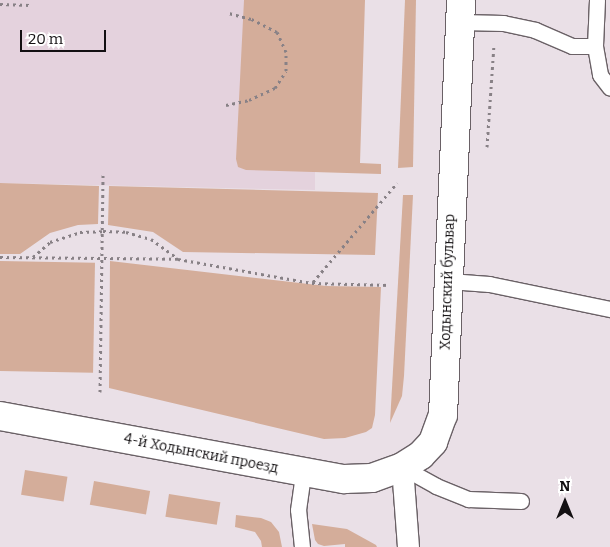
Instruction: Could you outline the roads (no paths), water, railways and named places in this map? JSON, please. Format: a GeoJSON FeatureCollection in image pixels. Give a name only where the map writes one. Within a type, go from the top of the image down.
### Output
{"type":"FeatureCollection","features":[{"type":"Feature","properties":{"kind":"street","name":"Ходынский бульвар"},"geometry":{"type":"LineString","coordinates":[[402,467],[421,455],[434,442],[443,415],[461,11]]}},
{"type":"Feature","properties":{"kind":"street","name":"4-й Ходынский проезд"},"geometry":{"type":"LineString","coordinates":[[0,416],[344,479],[372,478],[402,467]]}},
{"type":"Feature","properties":{"kind":"street"},"geometry":{"type":"LineString","coordinates":[[402,467],[408,547]]}},
{"type":"Feature","properties":{"kind":"lane"},"geometry":{"type":"LineString","coordinates":[[597,0],[595,46],[600,74],[610,88]]}},
{"type":"Feature","properties":{"kind":"lane"},"geometry":{"type":"LineString","coordinates":[[461,11],[497,22],[536,30],[572,46],[595,46]]}},
{"type":"Feature","properties":{"kind":"lane"},"geometry":{"type":"LineString","coordinates":[[449,281],[488,284],[610,309]]}},
{"type":"Feature","properties":{"kind":"lane"},"geometry":{"type":"LineString","coordinates":[[402,467],[436,486],[468,499],[521,501]]}},
{"type":"Feature","properties":{"kind":"lane"},"geometry":{"type":"LineString","coordinates":[[302,547],[298,510],[304,473]]}}]}
